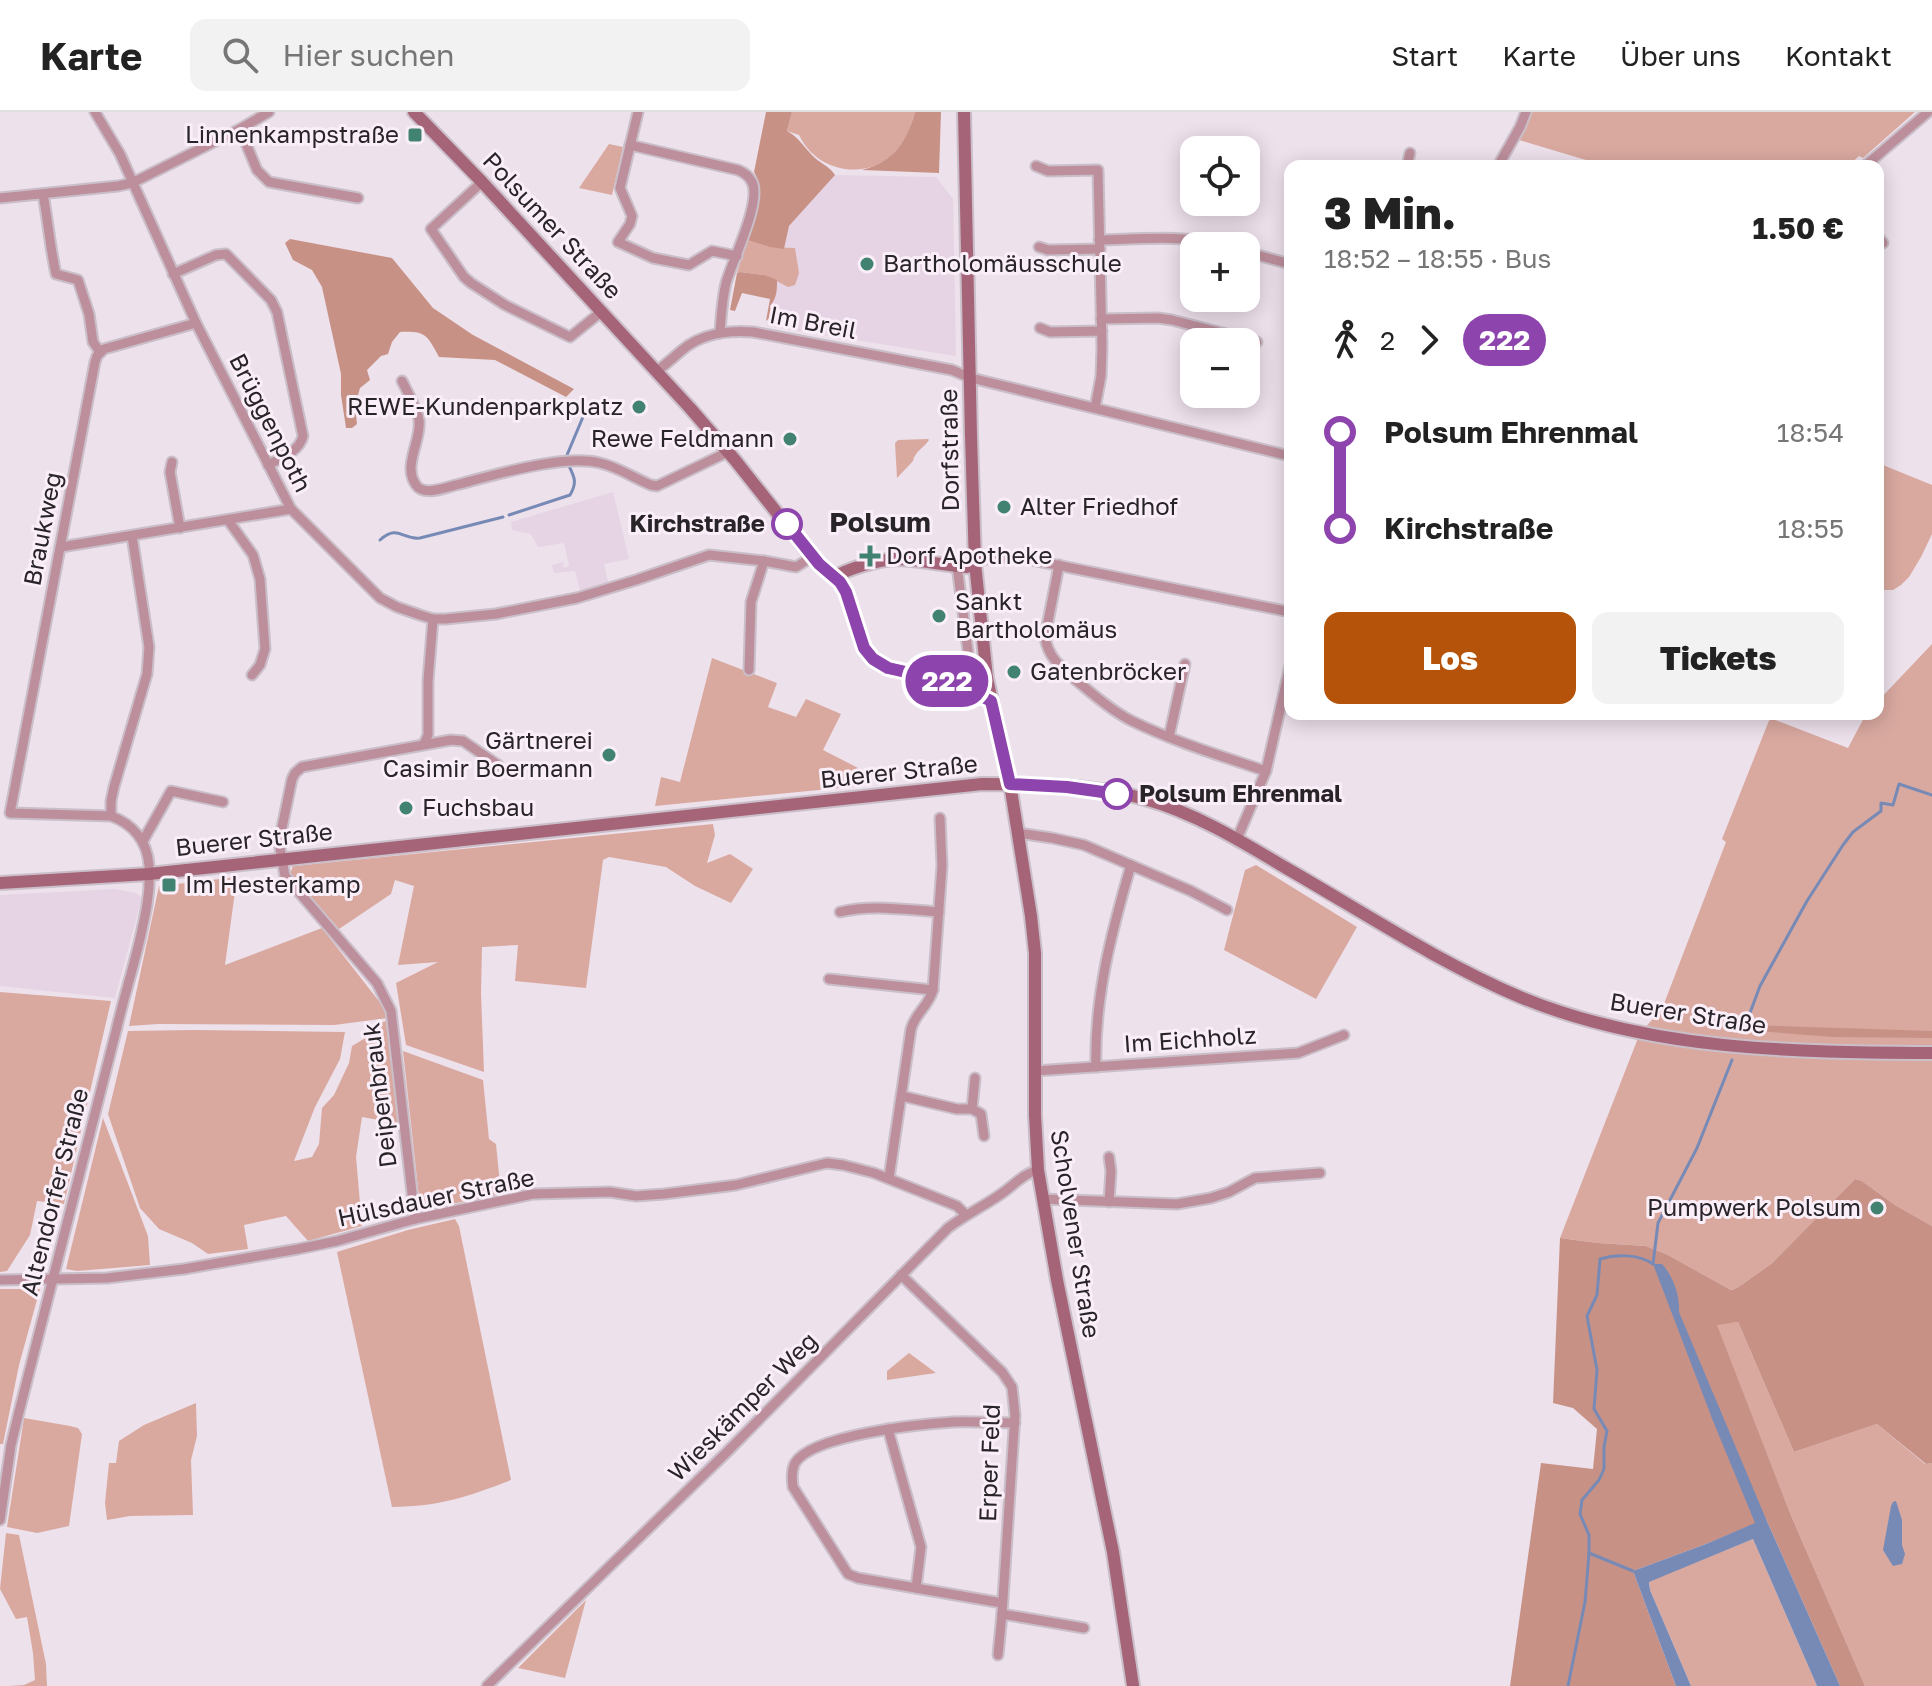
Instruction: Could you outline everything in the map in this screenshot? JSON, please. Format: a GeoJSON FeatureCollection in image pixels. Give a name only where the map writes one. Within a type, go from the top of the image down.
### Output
{"type":"FeatureCollection","features":[{"type":"Feature","properties":{"kind":"main road","name":"Polsumer Straße"},"geometry":{"type":"LineString","coordinates":[[414,112],[657,371],[728,452],[812,557],[840,582],[864,648],[873,659],[888,668],[955,683],[991,701]]}},
{"type":"Feature","properties":{"kind":"main road","name":"Dorfstraße"},"geometry":{"type":"LineString","coordinates":[[964,112],[975,563],[987,678],[1010,784]]}},
{"type":"Feature","properties":{"kind":"main road"},"geometry":{"type":"LineString","coordinates":[[834,577],[886,560],[967,567],[975,563]]}},
{"type":"Feature","properties":{"kind":"main road","name":"Scholvener Straße"},"geometry":{"type":"LineString","coordinates":[[1010,784],[1035,953],[1038,1170],[1057,1280],[1113,1552],[1133,1686]]}},
{"type":"Feature","properties":{"kind":"main road","name":"Buerer Straße"},"geometry":{"type":"LineString","coordinates":[[0,883],[149,874],[968,786],[1010,784],[1067,787],[1143,798],[1196,819],[1237,839],[1468,973],[1554,1010],[1628,1031],[1687,1041],[1809,1051],[1932,1053]]}},
{"type":"Feature","properties":{"kind":"street","name":"Brüggenpoth"},"geometry":{"type":"LineString","coordinates":[[95,112],[120,154],[196,323],[291,509],[380,598],[433,619],[496,614],[575,598],[709,555],[796,567],[812,557]]}},
{"type":"Feature","properties":{"kind":"street"},"geometry":{"type":"LineString","coordinates":[[0,198],[132,183],[269,112]]}},
{"type":"Feature","properties":{"kind":"street"},"geometry":{"type":"LineString","coordinates":[[638,112],[620,188],[632,216],[618,242],[653,258],[689,265],[712,251],[737,256]]}},
{"type":"Feature","properties":{"kind":"street"},"geometry":{"type":"LineString","coordinates":[[1501,160],[1526,112]]}},
{"type":"Feature","properties":{"kind":"street"},"geometry":{"type":"LineString","coordinates":[[1872,160],[1928,112]]}},
{"type":"Feature","properties":{"kind":"street"},"geometry":{"type":"LineString","coordinates":[[240,129],[257,170],[269,182],[358,198]]}},
{"type":"Feature","properties":{"kind":"street"},"geometry":{"type":"LineString","coordinates":[[630,145],[731,168],[745,173],[752,182],[754,192],[723,299],[720,333]]}},
{"type":"Feature","properties":{"kind":"street"},"geometry":{"type":"LineString","coordinates":[[1408,160],[1410,153]]}},
{"type":"Feature","properties":{"kind":"street"},"geometry":{"type":"LineString","coordinates":[[1036,166],[1048,171],[1098,170],[1102,331],[1101,376],[1095,408]]}},
{"type":"Feature","properties":{"kind":"street"},"geometry":{"type":"LineString","coordinates":[[482,182],[431,229],[464,277],[505,305],[570,337],[601,312]]}},
{"type":"Feature","properties":{"kind":"street"},"geometry":{"type":"LineString","coordinates":[[43,194],[56,274],[78,280],[87,306],[93,342],[100,352],[196,323]]}},
{"type":"Feature","properties":{"kind":"street"},"geometry":{"type":"LineString","coordinates":[[1039,247],[1048,250],[1180,238]]}},
{"type":"Feature","properties":{"kind":"street"},"geometry":{"type":"LineString","coordinates":[[173,274],[216,255],[226,254],[271,300],[277,312],[303,436],[297,448],[268,465]]}},
{"type":"Feature","properties":{"kind":"street"},"geometry":{"type":"LineString","coordinates":[[1260,256],[1284,262]]}},
{"type":"Feature","properties":{"kind":"street"},"geometry":{"type":"LineString","coordinates":[[1101,319],[1158,318],[1203,328]]}},
{"type":"Feature","properties":{"kind":"street"},"geometry":{"type":"LineString","coordinates":[[1040,328],[1050,332],[1102,331]]}},
{"type":"Feature","properties":{"kind":"street","name":"Im Breil"},"geometry":{"type":"LineString","coordinates":[[657,371],[698,340],[720,333],[762,333],[952,370],[971,378],[1284,455]]}},
{"type":"Feature","properties":{"kind":"street","name":"Braukweg"},"geometry":{"type":"LineString","coordinates":[[100,352],[95,362],[10,813],[111,816]]}},
{"type":"Feature","properties":{"kind":"street"},"geometry":{"type":"LineString","coordinates":[[402,381],[419,420],[410,469],[420,489],[432,491],[489,476],[576,461],[600,463],[657,486],[728,452]]}},
{"type":"Feature","properties":{"kind":"street"},"geometry":{"type":"LineString","coordinates":[[172,462],[170,472],[180,528]]}},
{"type":"Feature","properties":{"kind":"street"},"geometry":{"type":"LineString","coordinates":[[61,547],[291,509]]}},
{"type":"Feature","properties":{"kind":"street"},"geometry":{"type":"LineString","coordinates":[[228,520],[253,555],[260,579],[265,649],[260,665],[252,675]]}},
{"type":"Feature","properties":{"kind":"street"},"geometry":{"type":"LineString","coordinates":[[132,536],[149,647],[147,674],[114,787],[111,816],[121,819],[143,841],[149,874]]}},
{"type":"Feature","properties":{"kind":"street"},"geometry":{"type":"LineString","coordinates":[[975,563],[986,559],[1017,557],[1284,611]]}},
{"type":"Feature","properties":{"kind":"street"},"geometry":{"type":"LineString","coordinates":[[749,670],[751,602],[764,561]]}},
{"type":"Feature","properties":{"kind":"street"},"geometry":{"type":"LineString","coordinates":[[1059,565],[1045,637],[1053,660],[1114,710],[1131,720],[1169,737],[1266,771]]}},
{"type":"Feature","properties":{"kind":"street"},"geometry":{"type":"LineString","coordinates":[[955,683],[968,651],[957,566]]}},
{"type":"Feature","properties":{"kind":"street"},"geometry":{"type":"LineString","coordinates":[[424,744],[428,735],[433,619]]}},
{"type":"Feature","properties":{"kind":"street"},"geometry":{"type":"LineString","coordinates":[[1169,737],[1185,664]]}},
{"type":"Feature","properties":{"kind":"street"},"geometry":{"type":"LineString","coordinates":[[1237,839],[1266,771],[1284,692]]}},
{"type":"Feature","properties":{"kind":"street"},"geometry":{"type":"LineString","coordinates":[[281,859],[279,842],[292,779],[302,767],[451,740],[463,741],[498,765]]}},
{"type":"Feature","properties":{"kind":"street"},"geometry":{"type":"LineString","coordinates":[[143,841],[171,791],[223,802]]}},
{"type":"Feature","properties":{"kind":"street"},"geometry":{"type":"LineString","coordinates":[[889,1178],[911,1029],[916,1015],[930,1001],[933,990],[942,866],[940,818]]}},
{"type":"Feature","properties":{"kind":"street"},"geometry":{"type":"LineString","coordinates":[[1018,833],[1084,845],[1191,891],[1227,910]]}},
{"type":"Feature","properties":{"kind":"street","name":"Deipenbrauk"},"geometry":{"type":"LineString","coordinates":[[281,859],[285,876],[377,983],[391,1011],[415,1219]]}},
{"type":"Feature","properties":{"kind":"street"},"geometry":{"type":"LineString","coordinates":[[1096,1067],[1098,1006],[1131,865]]}},
{"type":"Feature","properties":{"kind":"street","name":"Altendorfer Straße"},"geometry":{"type":"LineString","coordinates":[[0,1520],[11,1445],[149,901],[149,874]]}},
{"type":"Feature","properties":{"kind":"street"},"geometry":{"type":"LineString","coordinates":[[840,912],[871,908],[939,912]]}},
{"type":"Feature","properties":{"kind":"street"},"geometry":{"type":"LineString","coordinates":[[829,979],[933,990]]}},
{"type":"Feature","properties":{"kind":"street","name":"Im Eichholz"},"geometry":{"type":"LineString","coordinates":[[1035,1071],[1298,1053],[1344,1035]]}},
{"type":"Feature","properties":{"kind":"street"},"geometry":{"type":"LineString","coordinates":[[972,1109],[975,1078]]}},
{"type":"Feature","properties":{"kind":"street"},"geometry":{"type":"LineString","coordinates":[[902,1096],[957,1109],[972,1109],[981,1114],[984,1136]]}},
{"type":"Feature","properties":{"kind":"street"},"geometry":{"type":"LineString","coordinates":[[1109,1157],[1109,1202]]}},
{"type":"Feature","properties":{"kind":"street","name":"Hülsdauer Straße"},"geometry":{"type":"LineString","coordinates":[[0,1280],[107,1278],[184,1269],[337,1241],[415,1219],[533,1194],[610,1192],[636,1196],[721,1187],[827,1163],[889,1178],[957,1206],[966,1215]]}},
{"type":"Feature","properties":{"kind":"street","name":"Wieskämper Weg"},"geometry":{"type":"LineString","coordinates":[[487,1686],[747,1433],[948,1228],[1028,1173],[1038,1170]]}},
{"type":"Feature","properties":{"kind":"street"},"geometry":{"type":"LineString","coordinates":[[1042,1199],[1190,1203],[1229,1192],[1255,1178],[1320,1173]]}},
{"type":"Feature","properties":{"kind":"street","name":"Erper Feld"},"geometry":{"type":"LineString","coordinates":[[901,1275],[1002,1372],[1012,1387],[1015,1423],[998,1655]]}},
{"type":"Feature","properties":{"kind":"street"},"geometry":{"type":"LineString","coordinates":[[1015,1423],[956,1422],[888,1429],[837,1440],[809,1450],[795,1463],[791,1476],[793,1487],[848,1574],[1084,1628]]}},
{"type":"Feature","properties":{"kind":"street"},"geometry":{"type":"LineString","coordinates":[[888,1429],[921,1547],[916,1588]]}},
{"type":"Feature","properties":{"kind":"shaded area"},"geometry":{"type":"Polygon","coordinates":[[[766,112],[792,112],[787,131],[835,175],[789,226],[784,249],[747,240],[758,206],[760,189],[754,172],[766,112]]]}},
{"type":"Feature","properties":{"kind":"shaded area"},"geometry":{"type":"Polygon","coordinates":[[[792,112],[915,112],[900,147],[888,158],[875,166],[846,169],[819,159],[799,135],[787,131],[792,112]]]}},
{"type":"Feature","properties":{"kind":"shaded area"},"geometry":{"type":"Polygon","coordinates":[[[915,112],[941,112],[939,173],[862,170],[883,162],[898,149],[908,133],[915,112]]]}},
{"type":"Feature","properties":{"kind":"shaded area"},"geometry":{"type":"Polygon","coordinates":[[[1531,112],[1915,112],[1863,158],[1859,156],[1855,160],[1586,160],[1519,140],[1531,112]]]}},
{"type":"Feature","properties":{"kind":"shaded area"},"geometry":{"type":"Polygon","coordinates":[[[609,144],[623,147],[612,195],[579,188],[609,144]]]}},
{"type":"Feature","properties":{"kind":"shaded area","name":"Bartholomäusschule"},"geometry":{"type":"Polygon","coordinates":[[[835,175],[936,177],[953,199],[956,356],[767,326],[789,226],[835,175]]]}},
{"type":"Feature","properties":{"kind":"shaded area"},"geometry":{"type":"Polygon","coordinates":[[[290,239],[392,258],[433,308],[473,335],[574,389],[566,397],[495,360],[439,357],[425,336],[400,332],[388,354],[381,356],[367,370],[370,380],[360,388],[355,406],[357,424],[346,428],[341,374],[322,287],[312,270],[293,260],[285,243],[290,239]]]}},
{"type":"Feature","properties":{"kind":"shaded area"},"geometry":{"type":"Polygon","coordinates":[[[747,240],[769,247],[795,248],[799,273],[795,285],[788,287],[765,275],[737,273],[747,240]]]}},
{"type":"Feature","properties":{"kind":"shaded area"},"geometry":{"type":"Polygon","coordinates":[[[737,273],[777,280],[777,291],[770,306],[772,316],[766,321],[770,299],[742,293],[735,311],[730,310],[737,273]]]}},
{"type":"Feature","properties":{"kind":"shaded area"},"geometry":{"type":"Polygon","coordinates":[[[928,439],[897,478],[895,443],[898,440],[928,439]]]}},
{"type":"Feature","properties":{"kind":"shaded area"},"geometry":{"type":"Polygon","coordinates":[[[1884,465],[1932,485],[1932,534],[1909,577],[1893,590],[1884,590],[1884,465]]]}},
{"type":"Feature","properties":{"kind":"shaded area"},"geometry":{"type":"Polygon","coordinates":[[[613,492],[629,559],[604,564],[608,582],[580,591],[575,571],[554,573],[552,565],[563,562],[564,568],[569,566],[564,543],[538,547],[531,534],[512,530],[511,522],[613,492]]]}},
{"type":"Feature","properties":{"kind":"shaded area"},"geometry":{"type":"Polygon","coordinates":[[[1932,644],[1932,1226],[1855,1179],[1771,1264],[1731,1290],[1646,1246],[1560,1238],[1640,1033],[1662,1009],[1726,842],[1722,839],[1769,720],[1848,748],[1863,720],[1884,720],[1884,695],[1932,644]]]}},
{"type":"Feature","properties":{"kind":"shaded area"},"geometry":{"type":"Polygon","coordinates":[[[712,658],[777,683],[768,707],[796,717],[806,699],[841,714],[823,750],[862,770],[860,786],[655,806],[661,777],[680,782],[712,658]]]}},
{"type":"Feature","properties":{"kind":"shaded area"},"geometry":{"type":"Polygon","coordinates":[[[713,824],[715,835],[707,863],[730,854],[753,869],[731,903],[695,886],[666,867],[609,857],[603,860],[586,988],[515,981],[518,945],[482,947],[484,1072],[406,1045],[396,983],[438,962],[398,965],[414,886],[395,880],[391,894],[339,929],[290,874],[293,866],[713,824]]]}},
{"type":"Feature","properties":{"kind":"shaded area"},"geometry":{"type":"Polygon","coordinates":[[[1256,865],[1357,927],[1316,999],[1224,950],[1245,870],[1256,865]]]}},
{"type":"Feature","properties":{"kind":"shaded area"},"geometry":{"type":"Polygon","coordinates":[[[237,877],[225,965],[322,928],[385,1009],[388,1018],[334,1025],[129,1026],[159,886],[237,877]]]}},
{"type":"Feature","properties":{"kind":"shaded area"},"geometry":{"type":"Polygon","coordinates":[[[115,889],[136,893],[142,898],[115,998],[0,986],[0,895],[115,889]]]}},
{"type":"Feature","properties":{"kind":"shaded area"},"geometry":{"type":"Polygon","coordinates":[[[0,992],[111,1001],[64,1204],[37,1201],[30,1235],[7,1271],[0,1272],[0,992]]]}},
{"type":"Feature","properties":{"kind":"shaded area"},"geometry":{"type":"Polygon","coordinates":[[[386,1021],[400,1124],[362,1117],[356,1157],[362,1226],[308,1241],[286,1216],[244,1225],[248,1249],[208,1254],[192,1243],[159,1229],[140,1208],[108,1114],[128,1031],[345,1032],[340,1059],[315,1107],[294,1161],[312,1157],[319,1144],[322,1108],[334,1095],[349,1063],[352,1046],[374,1033],[374,1025],[386,1021]]]}},
{"type":"Feature","properties":{"kind":"shaded area"},"geometry":{"type":"Polygon","coordinates":[[[1748,1025],[1932,1031],[1932,1038],[1832,1037],[1745,1030],[1748,1025]]]}},
{"type":"Feature","properties":{"kind":"shaded area"},"geometry":{"type":"Polygon","coordinates":[[[403,1051],[483,1080],[489,1139],[496,1144],[501,1194],[427,1209],[420,1206],[403,1051]]]}},
{"type":"Feature","properties":{"kind":"shaded area"},"geometry":{"type":"Polygon","coordinates":[[[103,1118],[148,1236],[150,1265],[77,1271],[66,1269],[103,1118]]]}},
{"type":"Feature","properties":{"kind":"shaded area"},"geometry":{"type":"Polygon","coordinates":[[[1855,1179],[1932,1226],[1932,1463],[1926,1464],[1877,1424],[1794,1452],[1738,1322],[1717,1325],[1790,1513],[1865,1686],[1840,1686],[1766,1519],[1633,1571],[1676,1686],[1510,1686],[1541,1463],[1593,1469],[1597,1429],[1573,1408],[1553,1403],[1560,1238],[1646,1246],[1731,1290],[1771,1264],[1855,1179]]]}},
{"type":"Feature","properties":{"kind":"shaded area"},"geometry":{"type":"Polygon","coordinates":[[[455,1219],[459,1226],[511,1480],[453,1500],[392,1507],[337,1252],[455,1219]]]}},
{"type":"Feature","properties":{"kind":"shaded area"},"geometry":{"type":"Polygon","coordinates":[[[0,1289],[40,1289],[19,1365],[3,1444],[0,1444],[0,1289]]]}},
{"type":"Feature","properties":{"kind":"shaded area"},"geometry":{"type":"Polygon","coordinates":[[[1738,1322],[1794,1452],[1877,1424],[1925,1464],[1932,1463],[1932,1686],[1865,1686],[1790,1513],[1716,1324],[1738,1322]]]}},
{"type":"Feature","properties":{"kind":"shaded area"},"geometry":{"type":"Polygon","coordinates":[[[909,1353],[936,1373],[887,1380],[887,1371],[909,1353]]]}},
{"type":"Feature","properties":{"kind":"shaded area"},"geometry":{"type":"Polygon","coordinates":[[[196,1403],[197,1436],[191,1460],[193,1515],[130,1516],[107,1520],[105,1503],[109,1463],[116,1463],[119,1441],[144,1425],[196,1403]]]}},
{"type":"Feature","properties":{"kind":"shaded area"},"geometry":{"type":"Polygon","coordinates":[[[24,1418],[78,1428],[82,1434],[69,1526],[37,1533],[7,1527],[24,1418]]]}},
{"type":"Feature","properties":{"kind":"shaded area"},"geometry":{"type":"Polygon","coordinates":[[[6,1533],[19,1535],[46,1664],[47,1686],[9,1686],[35,1680],[27,1617],[16,1619],[0,1589],[6,1533]]]}},
{"type":"Feature","properties":{"kind":"shaded area"},"geometry":{"type":"Polygon","coordinates":[[[1753,1539],[1817,1686],[1691,1686],[1650,1590],[1649,1581],[1753,1539]]]}},
{"type":"Feature","properties":{"kind":"shaded area"},"geometry":{"type":"Polygon","coordinates":[[[586,1600],[565,1678],[518,1668],[586,1600]]]}},
{"type":"Feature","properties":{"kind":"water"},"geometry":{"type":"Polygon","coordinates":[[[1653,1264],[1662,1264],[1672,1280],[1679,1312],[1840,1686],[1817,1686],[1753,1539],[1649,1582],[1691,1686],[1676,1686],[1633,1571],[1755,1523],[1653,1264]]]}},
{"type":"Feature","properties":{"kind":"water"},"geometry":{"type":"Polygon","coordinates":[[[1896,1501],[1902,1520],[1905,1554],[1902,1564],[1893,1566],[1883,1550],[1891,1506],[1896,1501]]]}},
{"type":"Feature","properties":{"kind":"waterway"},"geometry":{"type":"LineString","coordinates":[[567,455],[588,405]]}},
{"type":"Feature","properties":{"kind":"waterway"},"geometry":{"type":"LineString","coordinates":[[509,515],[570,495],[574,480],[569,466]]}},
{"type":"Feature","properties":{"kind":"waterway"},"geometry":{"type":"LineString","coordinates":[[380,540],[391,533],[420,538],[503,517]]}},
{"type":"Feature","properties":{"kind":"waterway"},"geometry":{"type":"LineString","coordinates":[[1744,1029],[1760,986],[1807,901],[1853,832],[1881,811],[1881,803],[1893,805],[1899,784],[1932,795]]}},
{"type":"Feature","properties":{"kind":"waterway"},"geometry":{"type":"LineString","coordinates":[[1568,1686],[1585,1602],[1589,1553],[1589,1535],[1580,1514],[1582,1500],[1604,1469],[1607,1431],[1594,1409],[1597,1370],[1587,1316],[1597,1295],[1600,1259],[1627,1256],[1653,1264],[1658,1223],[1697,1148],[1732,1060]]}},
{"type":"Feature","properties":{"kind":"waterway"},"geometry":{"type":"LineString","coordinates":[[1589,1553],[1633,1571]]}},
{"type":"Feature","properties":{"kind":"bus line","name":"222"},"geometry":{"type":"LineString","coordinates":[[787,524],[819,564],[840,582],[864,648],[873,659],[888,668],[955,683],[991,701],[1010,784],[1117,794]]}},
{"type":"Feature","properties":{"kind":"place","name":"Linnenkampstraße"},"geometry":{"type":"Point","coordinates":[415,135]}},
{"type":"Feature","properties":{"kind":"place","name":"Bartholomäusschule"},"geometry":{"type":"Point","coordinates":[867,264]}},
{"type":"Feature","properties":{"kind":"place","name":"REWE-Kundenparkplatz"},"geometry":{"type":"Point","coordinates":[639,407]}},
{"type":"Feature","properties":{"kind":"place","name":"Rewe Feldmann"},"geometry":{"type":"Point","coordinates":[790,439]}},
{"type":"Feature","properties":{"kind":"place","name":"Alter Friedhof"},"geometry":{"type":"Point","coordinates":[1004,507]}},
{"type":"Feature","properties":{"kind":"place","name":"Kirchstraße"},"geometry":{"type":"Point","coordinates":[787,524]}},
{"type":"Feature","properties":{"kind":"place","name":"Dorf Apotheke"},"geometry":{"type":"Point","coordinates":[870,556]}},
{"type":"Feature","properties":{"kind":"place","name":"Sankt Bartholomäus"},"geometry":{"type":"Point","coordinates":[939,616]}},
{"type":"Feature","properties":{"kind":"place","name":"Gatenbröcker"},"geometry":{"type":"Point","coordinates":[1014,672]}},
{"type":"Feature","properties":{"kind":"place","name":"Gärtnerei Casimir Boermann"},"geometry":{"type":"Point","coordinates":[609,755]}},
{"type":"Feature","properties":{"kind":"place","name":"Polsum Ehrenmal"},"geometry":{"type":"Point","coordinates":[1117,794]}},
{"type":"Feature","properties":{"kind":"place","name":"Fuchsbau"},"geometry":{"type":"Point","coordinates":[406,808]}},
{"type":"Feature","properties":{"kind":"place","name":"Im Hesterkamp"},"geometry":{"type":"Point","coordinates":[169,885]}},
{"type":"Feature","properties":{"kind":"place","name":"Pumpwerk Polsum"},"geometry":{"type":"Point","coordinates":[1877,1208]}},
{"type":"Feature","properties":{"kind":"district","name":"Polsum"},"geometry":{"type":"Point","coordinates":[880,522]}}]}
